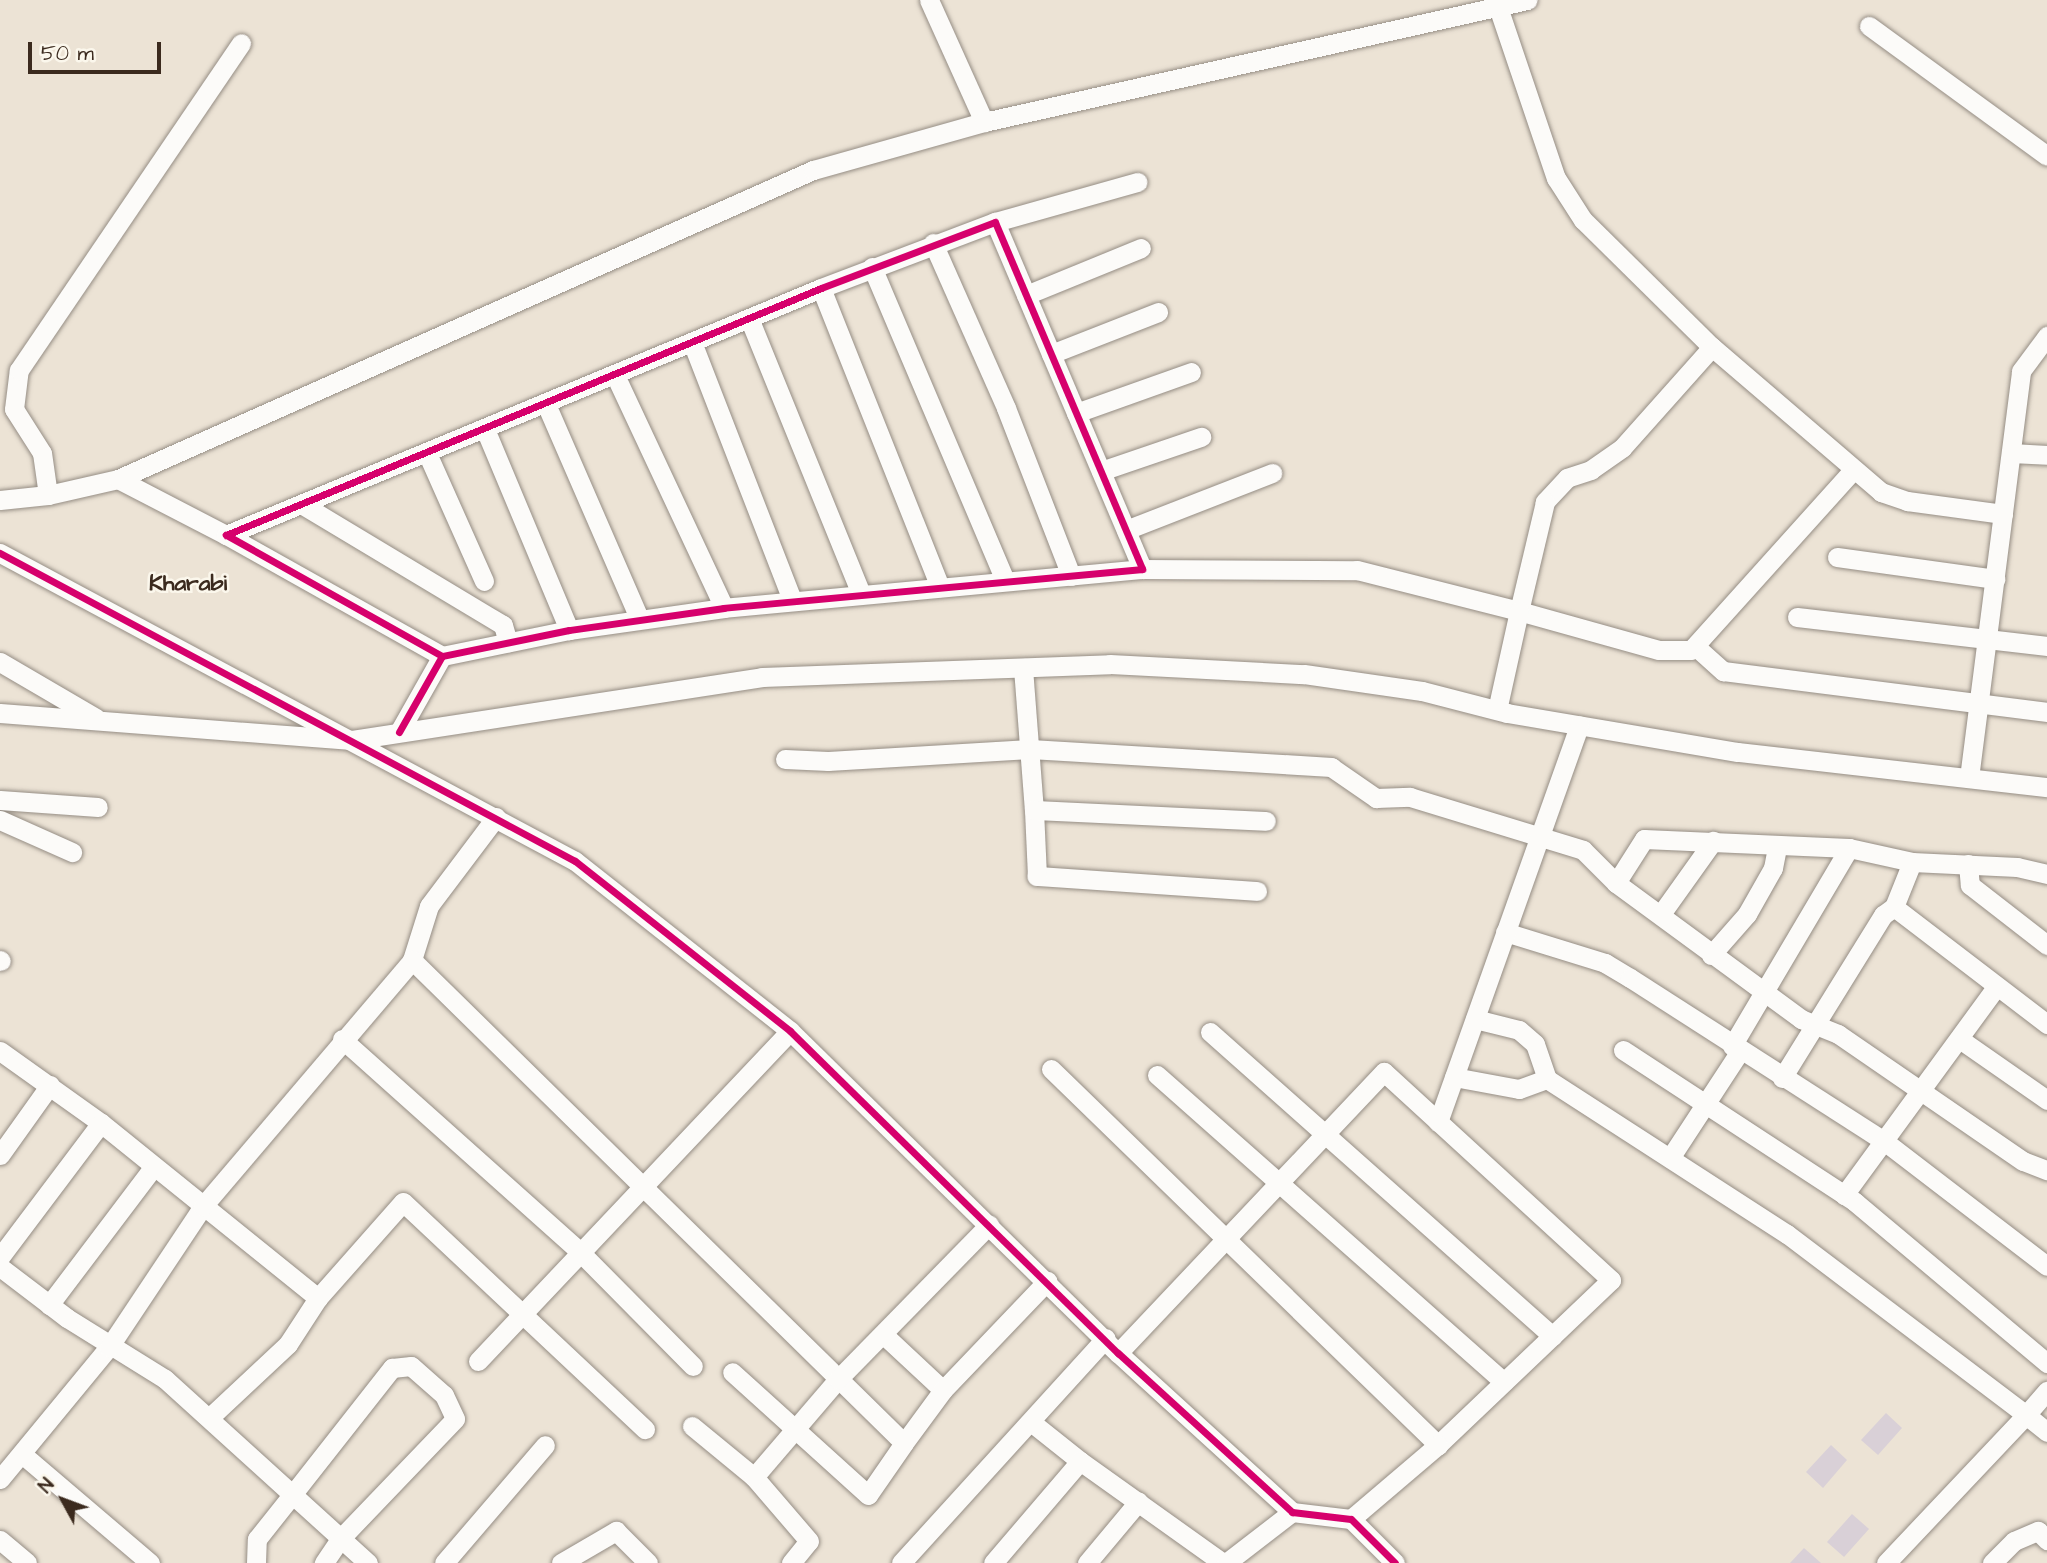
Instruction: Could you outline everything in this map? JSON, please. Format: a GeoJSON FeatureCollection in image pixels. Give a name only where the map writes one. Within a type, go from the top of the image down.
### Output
{"type":"FeatureCollection","features":[{"type":"Feature","properties":{"kind":"street"},"geometry":{"type":"LineString","coordinates":[[929,0],[984,122]]}},
{"type":"Feature","properties":{"kind":"street"},"geometry":{"type":"LineString","coordinates":[[0,500],[48,495],[118,479],[813,170],[984,122],[1527,0]]}},
{"type":"Feature","properties":{"kind":"street"},"geometry":{"type":"LineString","coordinates":[[1497,7],[1556,178],[1583,220],[1712,347],[1852,471],[1881,492],[1907,501],[2003,514]]}},
{"type":"Feature","properties":{"kind":"street"},"geometry":{"type":"LineString","coordinates":[[1869,26],[2047,156]]}},
{"type":"Feature","properties":{"kind":"street"},"geometry":{"type":"LineString","coordinates":[[48,495],[42,453],[14,409],[19,370],[242,43]]}},
{"type":"Feature","properties":{"kind":"street"},"geometry":{"type":"LineString","coordinates":[[226,535],[872,267],[995,222],[1137,182]]}},
{"type":"Feature","properties":{"kind":"street"},"geometry":{"type":"LineString","coordinates":[[995,222],[1143,569]]}},
{"type":"Feature","properties":{"kind":"street"},"geometry":{"type":"LineString","coordinates":[[932,244],[1006,408],[1071,576]]}},
{"type":"Feature","properties":{"kind":"street"},"geometry":{"type":"LineString","coordinates":[[1026,295],[1141,248]]}},
{"type":"Feature","properties":{"kind":"street"},"geometry":{"type":"LineString","coordinates":[[872,267],[1005,580]]}},
{"type":"Feature","properties":{"kind":"street"},"geometry":{"type":"LineString","coordinates":[[821,288],[940,587]]}},
{"type":"Feature","properties":{"kind":"street"},"geometry":{"type":"LineString","coordinates":[[1051,354],[1158,312]]}},
{"type":"Feature","properties":{"kind":"street"},"geometry":{"type":"LineString","coordinates":[[749,318],[861,594]]}},
{"type":"Feature","properties":{"kind":"street"},"geometry":{"type":"LineString","coordinates":[[1969,778],[2021,371],[2047,336]]}},
{"type":"Feature","properties":{"kind":"street"},"geometry":{"type":"LineString","coordinates":[[692,342],[792,600]]}},
{"type":"Feature","properties":{"kind":"street"},"geometry":{"type":"LineString","coordinates":[[1497,710],[1545,502],[1567,478],[1591,470],[1622,448],[1712,347]]}},
{"type":"Feature","properties":{"kind":"street"},"geometry":{"type":"LineString","coordinates":[[1076,413],[1191,372]]}},
{"type":"Feature","properties":{"kind":"street"},"geometry":{"type":"LineString","coordinates":[[615,375],[723,608]]}},
{"type":"Feature","properties":{"kind":"street"},"geometry":{"type":"LineString","coordinates":[[546,404],[639,618]]}},
{"type":"Feature","properties":{"kind":"street"},"geometry":{"type":"LineString","coordinates":[[485,429],[569,630]]}},
{"type":"Feature","properties":{"kind":"street"},"geometry":{"type":"LineString","coordinates":[[1101,471],[1201,437]]}},
{"type":"Feature","properties":{"kind":"street"},"geometry":{"type":"LineString","coordinates":[[427,453],[484,581]]}},
{"type":"Feature","properties":{"kind":"street"},"geometry":{"type":"LineString","coordinates":[[2011,453],[2047,455]]}},
{"type":"Feature","properties":{"kind":"street"},"geometry":{"type":"LineString","coordinates":[[118,479],[226,535],[442,656],[639,618],[792,600],[1143,569],[1357,570],[1659,650],[1691,650],[1852,471]]}},
{"type":"Feature","properties":{"kind":"street"},"geometry":{"type":"LineString","coordinates":[[1126,530],[1272,472]]}},
{"type":"Feature","properties":{"kind":"street"},"geometry":{"type":"LineString","coordinates":[[303,505],[503,625],[508,642]]}},
{"type":"Feature","properties":{"kind":"street"},"geometry":{"type":"LineString","coordinates":[[0,553],[575,860],[790,1031],[1112,1345],[1292,1512],[1351,1519],[1395,1563]]}},
{"type":"Feature","properties":{"kind":"street"},"geometry":{"type":"LineString","coordinates":[[1837,557],[1995,579]]}},
{"type":"Feature","properties":{"kind":"street"},"geometry":{"type":"LineString","coordinates":[[1797,618],[1987,642],[2047,646]]}},
{"type":"Feature","properties":{"kind":"street"},"geometry":{"type":"LineString","coordinates":[[1695,646],[1723,671],[2047,712]]}},
{"type":"Feature","properties":{"kind":"street"},"geometry":{"type":"LineString","coordinates":[[399,732],[442,656]]}},
{"type":"Feature","properties":{"kind":"street"},"geometry":{"type":"LineString","coordinates":[[0,663],[100,721]]}},
{"type":"Feature","properties":{"kind":"street"},"geometry":{"type":"LineString","coordinates":[[0,713],[352,740],[762,677],[1110,664],[1304,674],[1422,691],[1497,710],[1738,752],[2047,787]]}},
{"type":"Feature","properties":{"kind":"street"},"geometry":{"type":"LineString","coordinates":[[1023,668],[1037,876],[1257,891]]}},
{"type":"Feature","properties":{"kind":"street"},"geometry":{"type":"LineString","coordinates":[[1438,1122],[1578,725]]}},
{"type":"Feature","properties":{"kind":"street"},"geometry":{"type":"LineString","coordinates":[[785,759],[828,761],[1030,749],[1331,767],[1376,798],[1410,796],[1583,850],[1616,883],[1765,993],[1817,1025],[1838,1034],[2023,1161],[2047,1170]]}},
{"type":"Feature","properties":{"kind":"street"},"geometry":{"type":"LineString","coordinates":[[0,800],[97,807]]}},
{"type":"Feature","properties":{"kind":"street"},"geometry":{"type":"LineString","coordinates":[[1034,810],[1266,821]]}},
{"type":"Feature","properties":{"kind":"street"},"geometry":{"type":"LineString","coordinates":[[0,1479],[109,1347],[203,1206],[342,1039],[412,960],[429,906],[496,817]]}},
{"type":"Feature","properties":{"kind":"street"},"geometry":{"type":"LineString","coordinates":[[0,820],[72,852]]}},
{"type":"Feature","properties":{"kind":"street"},"geometry":{"type":"LineString","coordinates":[[1616,883],[1644,838],[1713,841],[1777,848],[1849,848],[1912,862],[2017,867],[2047,874]]}},
{"type":"Feature","properties":{"kind":"street"},"geometry":{"type":"LineString","coordinates":[[1661,914],[1713,841]]}},
{"type":"Feature","properties":{"kind":"street"},"geometry":{"type":"LineString","coordinates":[[1711,955],[1747,914],[1773,868],[1777,848]]}},
{"type":"Feature","properties":{"kind":"street"},"geometry":{"type":"LineString","coordinates":[[1670,1158],[1704,1105],[1849,848]]}},
{"type":"Feature","properties":{"kind":"street"},"geometry":{"type":"LineString","coordinates":[[1782,1078],[1883,915],[1894,907],[1912,862]]}},
{"type":"Feature","properties":{"kind":"street"},"geometry":{"type":"LineString","coordinates":[[1968,864],[1970,885],[2047,945]]}},
{"type":"Feature","properties":{"kind":"street"},"geometry":{"type":"LineString","coordinates":[[1894,907],[1995,989],[2047,1024]]}},
{"type":"Feature","properties":{"kind":"street"},"geometry":{"type":"LineString","coordinates":[[1505,932],[1605,963],[1884,1141],[2047,1266]]}},
{"type":"Feature","properties":{"kind":"street"},"geometry":{"type":"LineString","coordinates":[[412,960],[640,1188],[904,1443]]}},
{"type":"Feature","properties":{"kind":"street"},"geometry":{"type":"LineString","coordinates":[[1844,1195],[1961,1040],[1995,989]]}},
{"type":"Feature","properties":{"kind":"street"},"geometry":{"type":"LineString","coordinates":[[1475,1019],[1519,1030],[1535,1044],[1548,1079],[1787,1234],[2047,1432]]}},
{"type":"Feature","properties":{"kind":"street"},"geometry":{"type":"LineString","coordinates":[[478,1361],[790,1031]]}},
{"type":"Feature","properties":{"kind":"street"},"geometry":{"type":"LineString","coordinates":[[1210,1032],[1552,1336]]}},
{"type":"Feature","properties":{"kind":"street"},"geometry":{"type":"LineString","coordinates":[[342,1039],[581,1253],[692,1366]]}},
{"type":"Feature","properties":{"kind":"street"},"geometry":{"type":"LineString","coordinates":[[1961,1040],[2047,1100]]}},
{"type":"Feature","properties":{"kind":"street"},"geometry":{"type":"LineString","coordinates":[[1623,1050],[1844,1195],[2047,1363]]}},
{"type":"Feature","properties":{"kind":"street"},"geometry":{"type":"LineString","coordinates":[[0,1051],[101,1123],[318,1298]]}},
{"type":"Feature","properties":{"kind":"street"},"geometry":{"type":"LineString","coordinates":[[1051,1069],[1438,1445]]}},
{"type":"Feature","properties":{"kind":"street"},"geometry":{"type":"LineString","coordinates":[[901,1563],[1031,1422],[1067,1376],[1112,1345],[1226,1239],[1384,1072],[1611,1280],[1438,1445],[1351,1519]]}},
{"type":"Feature","properties":{"kind":"street"},"geometry":{"type":"LineString","coordinates":[[1157,1075],[1504,1382]]}},
{"type":"Feature","properties":{"kind":"street"},"geometry":{"type":"LineString","coordinates":[[1454,1077],[1519,1089],[1548,1079]]}},
{"type":"Feature","properties":{"kind":"street"},"geometry":{"type":"LineString","coordinates":[[0,1155],[50,1085]]}},
{"type":"Feature","properties":{"kind":"street"},"geometry":{"type":"LineString","coordinates":[[0,1257],[101,1123]]}},
{"type":"Feature","properties":{"kind":"street"},"geometry":{"type":"LineString","coordinates":[[49,1305],[155,1166]]}},
{"type":"Feature","properties":{"kind":"street"},"geometry":{"type":"LineString","coordinates":[[209,1419],[288,1344],[318,1298],[403,1202],[645,1429]]}},
{"type":"Feature","properties":{"kind":"street"},"geometry":{"type":"LineString","coordinates":[[754,1477],[838,1379],[885,1336],[989,1225]]}},
{"type":"Feature","properties":{"kind":"street"},"geometry":{"type":"LineString","coordinates":[[0,1267],[109,1347],[165,1380],[368,1563]]}},
{"type":"Feature","properties":{"kind":"street"},"geometry":{"type":"LineString","coordinates":[[732,1372],[797,1426],[868,1494],[943,1390],[1047,1281]]}},
{"type":"Feature","properties":{"kind":"street"},"geometry":{"type":"LineString","coordinates":[[885,1336],[943,1390]]}},
{"type":"Feature","properties":{"kind":"street"},"geometry":{"type":"LineString","coordinates":[[256,1563],[257,1539],[393,1368],[411,1366],[444,1395],[455,1419],[340,1539],[324,1563]]}},
{"type":"Feature","properties":{"kind":"street"},"geometry":{"type":"LineString","coordinates":[[1886,1563],[2047,1391]]}},
{"type":"Feature","properties":{"kind":"street"},"geometry":{"type":"LineString","coordinates":[[1031,1422],[1080,1461],[1224,1563],[1292,1512]]}},
{"type":"Feature","properties":{"kind":"street"},"geometry":{"type":"LineString","coordinates":[[692,1426],[754,1477],[809,1541],[791,1563]]}},
{"type":"Feature","properties":{"kind":"street"},"geometry":{"type":"LineString","coordinates":[[444,1563],[545,1445]]}},
{"type":"Feature","properties":{"kind":"street"},"geometry":{"type":"LineString","coordinates":[[22,1454],[150,1563]]}},
{"type":"Feature","properties":{"kind":"street"},"geometry":{"type":"LineString","coordinates":[[993,1563],[1080,1461]]}},
{"type":"Feature","properties":{"kind":"street"},"geometry":{"type":"LineString","coordinates":[[1090,1562],[1138,1502]]}},
{"type":"Feature","properties":{"kind":"street"},"geometry":{"type":"LineString","coordinates":[[561,1563],[616,1531],[648,1563]]}},
{"type":"Feature","properties":{"kind":"street"},"geometry":{"type":"LineString","coordinates":[[1992,1563],[2014,1541],[2038,1531],[2047,1540]]}},
{"type":"Feature","properties":{"kind":"street"},"geometry":{"type":"LineString","coordinates":[[0,1539],[27,1563]]}},
{"type":"Feature","properties":{"kind":"building"},"geometry":{"type":"Polygon","coordinates":[[[1886,1413],[1902,1428],[1878,1455],[1861,1440],[1886,1413]]]}},
{"type":"Feature","properties":{"kind":"building"},"geometry":{"type":"Polygon","coordinates":[[[1831,1445],[1847,1460],[1823,1488],[1806,1472],[1831,1445]]]}},
{"type":"Feature","properties":{"kind":"building"},"geometry":{"type":"Polygon","coordinates":[[[1852,1514],[1869,1529],[1844,1557],[1827,1542],[1852,1514]]]}},
{"type":"Feature","properties":{"kind":"building"},"geometry":{"type":"Polygon","coordinates":[[[1804,1548],[1821,1563],[1790,1563],[1804,1548]]]}},
{"type":"Feature","properties":{"kind":"cycle path"},"geometry":{"type":"LineString","coordinates":[[399,732],[442,656],[226,535],[821,288],[995,222],[1142,569],[724,608],[569,630],[442,656]]}},
{"type":"Feature","properties":{"kind":"cycle path"},"geometry":{"type":"LineString","coordinates":[[0,553],[575,861],[790,1031],[1118,1353],[1292,1512],[1351,1519],[1395,1563]]}},
{"type":"Feature","properties":{"kind":"district","name":"Kharabi"},"geometry":{"type":"Point","coordinates":[188,583]}}]}
